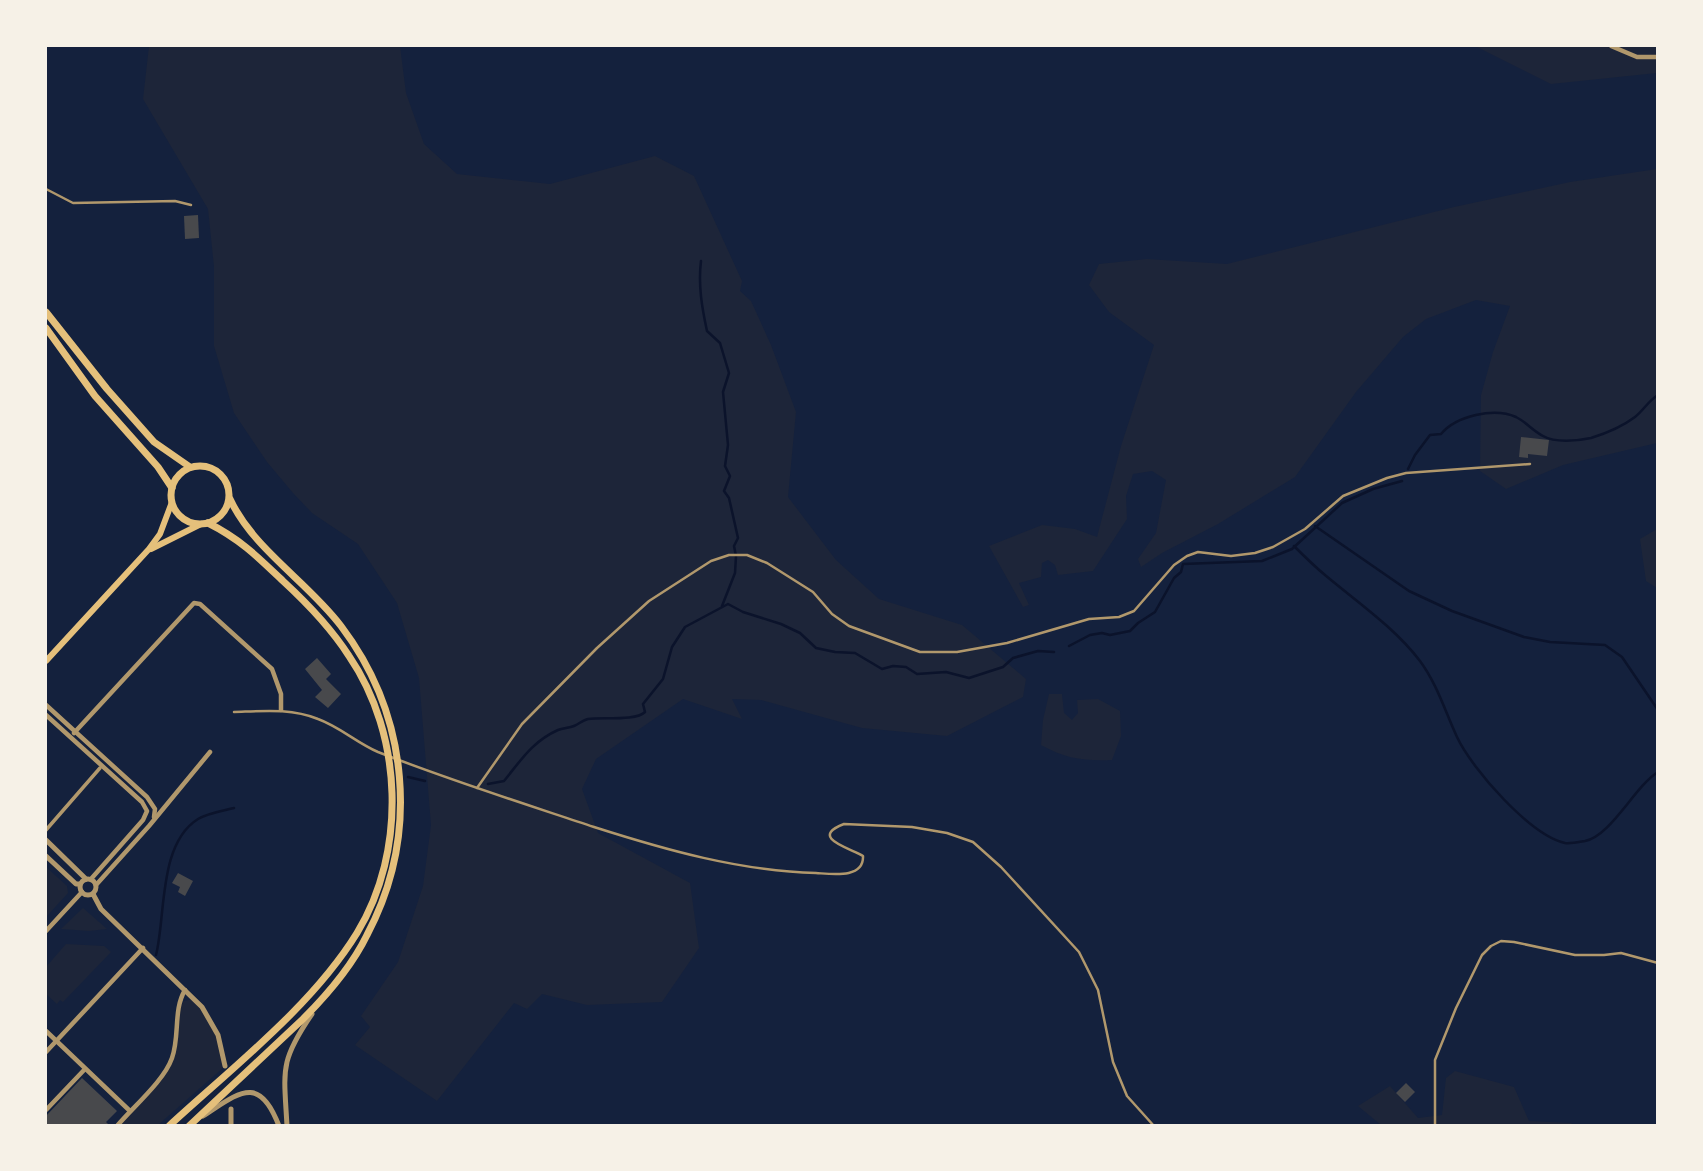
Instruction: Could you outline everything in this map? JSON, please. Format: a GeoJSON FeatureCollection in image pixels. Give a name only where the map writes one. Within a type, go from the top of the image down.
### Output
{"type":"FeatureCollection","features":[{"type":"Feature","properties":{"kind":"main road"},"geometry":{"type":"LineString","coordinates":[[46,312],[107,389],[154,442],[190,467]]}},
{"type":"Feature","properties":{"kind":"main road"},"geometry":{"type":"LineString","coordinates":[[46,328],[95,396],[158,467],[172,488]]}},
{"type":"Feature","properties":{"kind":"main road"},"geometry":{"type":"LineString","coordinates":[[46,661],[149,549],[160,534],[172,502],[172,488],[182,472],[190,467],[200,466],[219,472],[246,527],[309,588],[341,625],[363,658],[379,690],[395,743],[402,791],[400,829],[392,871],[375,919],[352,959],[318,1004],[189,1125]]}},
{"type":"Feature","properties":{"kind":"main road"},"geometry":{"type":"LineString","coordinates":[[149,549],[218,518],[226,510],[230,499]]}},
{"type":"Feature","properties":{"kind":"main road"},"geometry":{"type":"LineString","coordinates":[[169,1125],[300,1002],[343,954],[358,932],[371,906],[383,869],[391,829],[393,792],[384,737],[371,696],[351,658],[326,624],[253,552],[233,536],[183,518],[172,502]]}},
{"type":"Feature","properties":{"kind":"street"},"geometry":{"type":"LineString","coordinates":[[1611,46],[1637,57],[1657,57]]}},
{"type":"Feature","properties":{"kind":"street"},"geometry":{"type":"LineString","coordinates":[[74,733],[194,603],[200,604],[272,669],[281,694],[281,710]]}},
{"type":"Feature","properties":{"kind":"street"},"geometry":{"type":"LineString","coordinates":[[46,705],[153,803],[153,822]]}},
{"type":"Feature","properties":{"kind":"street"},"geometry":{"type":"LineString","coordinates":[[46,715],[142,802],[148,811],[89,879],[80,884],[76,884],[46,856]]}},
{"type":"Feature","properties":{"kind":"street"},"geometry":{"type":"LineString","coordinates":[[210,752],[153,822],[96,885],[93,894],[101,909],[186,989],[211,1021],[218,1035],[225,1066]]}},
{"type":"Feature","properties":{"kind":"street"},"geometry":{"type":"LineString","coordinates":[[46,830],[100,768]]}},
{"type":"Feature","properties":{"kind":"street"},"geometry":{"type":"LineString","coordinates":[[46,840],[96,885]]}},
{"type":"Feature","properties":{"kind":"street"},"geometry":{"type":"LineString","coordinates":[[80,884],[82,892],[93,894]]}},
{"type":"Feature","properties":{"kind":"street"},"geometry":{"type":"LineString","coordinates":[[46,931],[82,892]]}},
{"type":"Feature","properties":{"kind":"street"},"geometry":{"type":"LineString","coordinates":[[46,1052],[143,948]]}},
{"type":"Feature","properties":{"kind":"street"},"geometry":{"type":"LineString","coordinates":[[117,1125],[167,1069],[173,1057],[178,1002],[186,989]]}},
{"type":"Feature","properties":{"kind":"street"},"geometry":{"type":"LineString","coordinates":[[287,1125],[283,1096],[287,1056],[296,1036],[318,1004]]}},
{"type":"Feature","properties":{"kind":"street"},"geometry":{"type":"LineString","coordinates":[[46,1031],[130,1111]]}},
{"type":"Feature","properties":{"kind":"street"},"geometry":{"type":"LineString","coordinates":[[46,1110],[85,1069]]}},
{"type":"Feature","properties":{"kind":"street"},"geometry":{"type":"LineString","coordinates":[[189,1125],[234,1096],[246,1092],[265,1098],[279,1125]]}},
{"type":"Feature","properties":{"kind":"street"},"geometry":{"type":"LineString","coordinates":[[230,1109],[232,1125]]}},
{"type":"Feature","properties":{"kind":"lane"},"geometry":{"type":"LineString","coordinates":[[46,189],[73,203],[175,201],[191,205]]}},
{"type":"Feature","properties":{"kind":"lane"},"geometry":{"type":"LineString","coordinates":[[478,788],[522,724],[597,648],[666,588],[711,561],[729,555],[747,555],[768,563],[813,593],[832,614],[849,626],[920,652],[957,652],[1089,620],[1119,617],[1134,611],[1174,565],[1187,556],[1198,552],[1231,556],[1273,547],[1305,529],[1343,496],[1387,478],[1406,473],[1530,464]]}},
{"type":"Feature","properties":{"kind":"lane"},"geometry":{"type":"LineString","coordinates":[[234,712],[281,710],[318,719],[378,752],[618,835],[697,858],[800,873],[841,874],[859,870],[863,856],[835,844],[831,839],[831,832],[835,827],[844,824],[929,829],[973,842],[1001,867],[1079,952],[1098,990],[1113,1062],[1127,1096],[1154,1125]]}},
{"type":"Feature","properties":{"kind":"lane"},"geometry":{"type":"LineString","coordinates":[[1435,1125],[1435,1060],[1482,955],[1491,946],[1501,941],[1514,942],[1575,955],[1621,953],[1657,962]]}},
{"type":"Feature","properties":{"kind":"shaded area"},"geometry":{"type":"Polygon","coordinates":[[[149,46],[400,46],[406,93],[424,144],[457,174],[550,184],[655,156],[694,176],[742,281],[740,291],[751,301],[771,345],[796,412],[788,497],[836,560],[879,599],[962,625],[1026,679],[1023,697],[947,736],[862,728],[761,700],[732,699],[742,719],[683,699],[596,759],[582,789],[598,833],[690,883],[699,948],[662,1002],[587,1005],[542,994],[527,1009],[514,1003],[437,1101],[355,1045],[370,1027],[361,1016],[398,962],[423,886],[431,825],[419,678],[397,603],[358,544],[312,513],[293,493],[267,462],[234,413],[214,346],[214,267],[208,209],[143,99],[149,46]]]}},
{"type":"Feature","properties":{"kind":"shaded area"},"geometry":{"type":"Polygon","coordinates":[[[1475,46],[1657,46],[1657,73],[1551,84],[1475,46]]]}},
{"type":"Feature","properties":{"kind":"shaded area"},"geometry":{"type":"Polygon","coordinates":[[[1657,169],[1657,443],[1563,465],[1506,489],[1480,471],[1481,395],[1510,306],[1476,300],[1426,319],[1403,337],[1356,392],[1295,477],[1141,567],[1138,559],[1156,533],[1166,480],[1152,471],[1133,474],[1126,496],[1127,519],[1093,571],[1058,575],[1055,565],[1048,560],[1042,563],[1041,577],[1019,583],[1029,605],[1023,607],[989,546],[1042,525],[1075,529],[1097,537],[1121,446],[1154,345],[1109,312],[1089,285],[1099,264],[1147,259],[1227,264],[1454,207],[1570,182],[1657,169]]]}},
{"type":"Feature","properties":{"kind":"shaded area"},"geometry":{"type":"Polygon","coordinates":[[[1657,529],[1657,588],[1646,581],[1640,539],[1657,529]]]}},
{"type":"Feature","properties":{"kind":"shaded area"},"geometry":{"type":"Polygon","coordinates":[[[1049,694],[1062,694],[1064,713],[1072,720],[1078,713],[1077,700],[1098,699],[1120,711],[1121,736],[1112,760],[1075,758],[1041,745],[1049,694]]]}},
{"type":"Feature","properties":{"kind":"shaded area"},"geometry":{"type":"Polygon","coordinates":[[[46,867],[67,886],[68,893],[46,917],[46,867]]]}},
{"type":"Feature","properties":{"kind":"shaded area"},"geometry":{"type":"Polygon","coordinates":[[[83,908],[107,929],[61,929],[83,908]]]}},
{"type":"Feature","properties":{"kind":"shaded area"},"geometry":{"type":"Polygon","coordinates":[[[66,944],[104,946],[111,952],[63,1002],[60,1000],[57,1004],[46,994],[46,967],[66,944]]]}},
{"type":"Feature","properties":{"kind":"shaded area"},"geometry":{"type":"Polygon","coordinates":[[[194,999],[211,1021],[225,1066],[158,1125],[117,1126],[170,1064],[181,1007],[184,1001],[194,999]]]}},
{"type":"Feature","properties":{"kind":"shaded area"},"geometry":{"type":"Polygon","coordinates":[[[1455,1071],[1514,1087],[1529,1121],[1574,1125],[1381,1125],[1358,1106],[1390,1086],[1418,1118],[1442,1115],[1446,1078],[1455,1071]]]}},
{"type":"Feature","properties":{"kind":"building"},"geometry":{"type":"Polygon","coordinates":[[[198,215],[199,238],[185,239],[184,216],[198,215]]]}},
{"type":"Feature","properties":{"kind":"building"},"geometry":{"type":"Polygon","coordinates":[[[1521,437],[1549,440],[1547,456],[1528,454],[1528,458],[1519,457],[1521,437]]]}},
{"type":"Feature","properties":{"kind":"building"},"geometry":{"type":"Polygon","coordinates":[[[317,658],[331,674],[326,679],[341,694],[328,708],[315,697],[322,690],[305,669],[317,658]]]}},
{"type":"Feature","properties":{"kind":"building"},"geometry":{"type":"Polygon","coordinates":[[[178,873],[193,881],[185,896],[178,892],[180,887],[172,883],[178,873]]]}},
{"type":"Feature","properties":{"kind":"building"},"geometry":{"type":"Polygon","coordinates":[[[82,1078],[117,1111],[106,1122],[110,1126],[46,1126],[46,1116],[82,1078]]]}},
{"type":"Feature","properties":{"kind":"building"},"geometry":{"type":"Polygon","coordinates":[[[1406,1083],[1415,1092],[1405,1102],[1396,1093],[1406,1083]]]}},
{"type":"Feature","properties":{"kind":"waterway"},"geometry":{"type":"LineString","coordinates":[[701,261],[701,296],[707,331],[720,343],[729,373],[723,392],[728,445],[725,466],[730,476],[724,491],[729,498],[738,538],[734,546],[735,573],[722,606]]}},
{"type":"Feature","properties":{"kind":"waterway"},"geometry":{"type":"LineString","coordinates":[[1408,469],[1430,435],[1441,434],[1456,422],[1476,415],[1507,414],[1520,419],[1548,438],[1579,440],[1625,424],[1658,395]]}},
{"type":"Feature","properties":{"kind":"waterway"},"geometry":{"type":"LineString","coordinates":[[1069,646],[1090,635],[1130,631],[1155,612],[1174,578],[1181,572],[1183,564],[1262,561],[1292,549],[1342,503],[1373,489],[1402,481]]}},
{"type":"Feature","properties":{"kind":"waterway"},"geometry":{"type":"LineString","coordinates":[[1315,526],[1409,591],[1452,611],[1524,637],[1550,642],[1605,645],[1622,657],[1658,710]]}},
{"type":"Feature","properties":{"kind":"waterway"},"geometry":{"type":"LineString","coordinates":[[1294,546],[1410,649],[1431,679],[1457,737],[1475,766],[1504,799],[1535,828],[1565,843],[1595,837],[1658,772]]}},
{"type":"Feature","properties":{"kind":"waterway"},"geometry":{"type":"LineString","coordinates":[[488,784],[504,781],[534,745],[549,734],[588,719],[641,715],[645,712],[643,704],[663,679],[672,647],[685,627],[728,604],[800,633],[816,648],[855,653],[882,669],[906,667],[917,674],[946,672],[969,678],[1003,667],[1013,658],[1038,651],[1054,652]]}},
{"type":"Feature","properties":{"kind":"waterway"},"geometry":{"type":"LineString","coordinates":[[408,777],[425,781]]}},
{"type":"Feature","properties":{"kind":"waterway"},"geometry":{"type":"LineString","coordinates":[[156,955],[166,882],[176,845],[185,830],[198,819],[234,808]]}}]}
